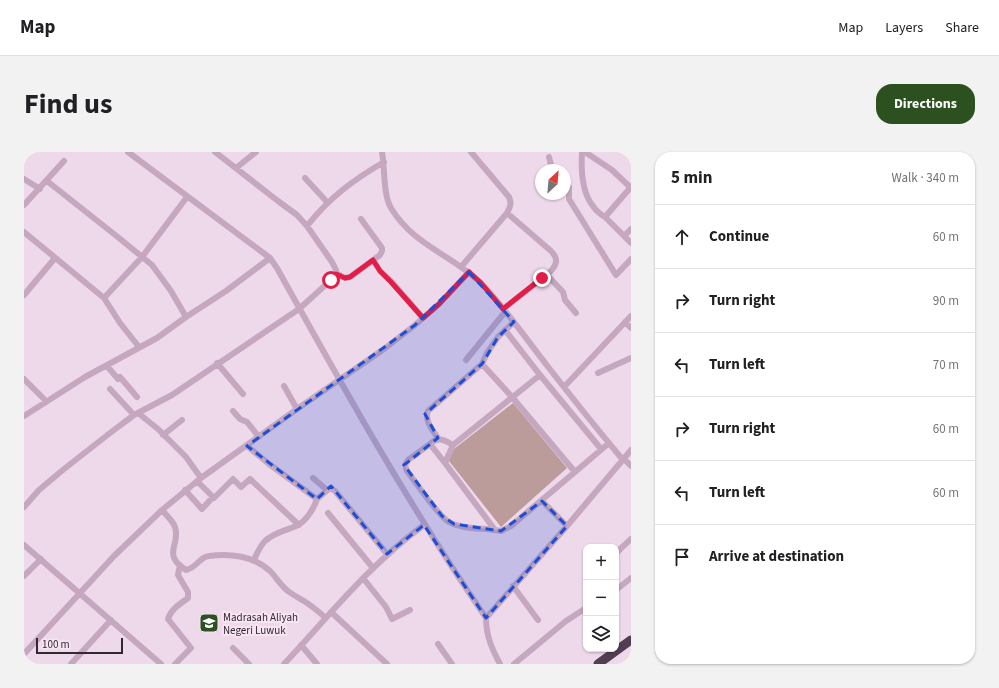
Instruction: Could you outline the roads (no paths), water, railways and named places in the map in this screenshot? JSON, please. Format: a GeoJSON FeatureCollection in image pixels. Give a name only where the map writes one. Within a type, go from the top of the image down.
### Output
{"type":"FeatureCollection","features":[{"type":"Feature","properties":{"kind":"highway"},"geometry":{"type":"LineString","coordinates":[[598,664],[631,640]]}},
{"type":"Feature","properties":{"kind":"street"},"geometry":{"type":"LineString","coordinates":[[128,152],[270,258],[393,474],[424,525],[486,618],[486,631],[500,664]]}},
{"type":"Feature","properties":{"kind":"street"},"geometry":{"type":"LineString","coordinates":[[24,507],[39,490],[64,469],[136,414],[172,394],[299,309],[336,274],[336,270],[332,262],[307,226],[297,215],[278,202],[215,152]]}},
{"type":"Feature","properties":{"kind":"street"},"geometry":{"type":"LineString","coordinates":[[236,168],[256,152]]}},
{"type":"Feature","properties":{"kind":"street"},"geometry":{"type":"LineString","coordinates":[[382,152],[386,197],[391,208],[401,222],[414,236],[430,248],[469,272],[481,283],[514,322],[609,443],[623,460],[631,466]]}},
{"type":"Feature","properties":{"kind":"street"},"geometry":{"type":"LineString","coordinates":[[461,267],[511,207],[509,197],[471,152]]}},
{"type":"Feature","properties":{"kind":"street"},"geometry":{"type":"LineString","coordinates":[[604,217],[631,188],[612,170],[583,152],[582,170],[587,196],[593,207],[631,243]]}},
{"type":"Feature","properties":{"kind":"street"},"geometry":{"type":"LineString","coordinates":[[549,156],[551,164]]}},
{"type":"Feature","properties":{"kind":"street"},"geometry":{"type":"LineString","coordinates":[[24,205],[64,161]]}},
{"type":"Feature","properties":{"kind":"street"},"geometry":{"type":"LineString","coordinates":[[307,226],[327,202],[362,175],[384,162]]}},
{"type":"Feature","properties":{"kind":"street"},"geometry":{"type":"LineString","coordinates":[[305,178],[327,202]]}},
{"type":"Feature","properties":{"kind":"street"},"geometry":{"type":"LineString","coordinates":[[24,179],[40,189]]}},
{"type":"Feature","properties":{"kind":"street"},"geometry":{"type":"LineString","coordinates":[[47,181],[152,265],[162,278],[186,317]]}},
{"type":"Feature","properties":{"kind":"street"},"geometry":{"type":"LineString","coordinates":[[104,298],[142,257],[187,197]]}},
{"type":"Feature","properties":{"kind":"street"},"geometry":{"type":"LineString","coordinates":[[569,200],[616,275],[631,259]]}},
{"type":"Feature","properties":{"kind":"street"},"geometry":{"type":"LineString","coordinates":[[466,360],[504,310],[555,267],[557,262],[556,256],[506,213]]}},
{"type":"Feature","properties":{"kind":"street"},"geometry":{"type":"LineString","coordinates":[[336,274],[345,278],[350,277],[380,255],[382,251],[382,248],[361,219]]}},
{"type":"Feature","properties":{"kind":"street"},"geometry":{"type":"LineString","coordinates":[[624,236],[631,228]]}},
{"type":"Feature","properties":{"kind":"street"},"geometry":{"type":"LineString","coordinates":[[24,232],[104,298],[120,323],[139,347]]}},
{"type":"Feature","properties":{"kind":"street"},"geometry":{"type":"LineString","coordinates":[[24,295],[55,258]]}},
{"type":"Feature","properties":{"kind":"street"},"geometry":{"type":"LineString","coordinates":[[24,416],[85,377],[157,338],[226,291],[270,258]]}},
{"type":"Feature","properties":{"kind":"street"},"geometry":{"type":"LineString","coordinates":[[373,260],[380,271],[423,318]]}},
{"type":"Feature","properties":{"kind":"street"},"geometry":{"type":"LineString","coordinates":[[24,654],[114,556],[185,490],[297,409],[384,349],[439,304],[469,272]]}},
{"type":"Feature","properties":{"kind":"street"},"geometry":{"type":"LineString","coordinates":[[547,274],[562,292],[565,300],[576,313]]}},
{"type":"Feature","properties":{"kind":"street"},"geometry":{"type":"LineString","coordinates":[[564,387],[631,316]]}},
{"type":"Feature","properties":{"kind":"street"},"geometry":{"type":"LineString","coordinates":[[453,445],[443,439],[438,438],[430,426],[426,413],[482,364],[495,341],[514,322]]}},
{"type":"Feature","properties":{"kind":"street"},"geometry":{"type":"LineString","coordinates":[[625,322],[631,328]]}},
{"type":"Feature","properties":{"kind":"street"},"geometry":{"type":"LineString","coordinates":[[505,330],[601,449]]}},
{"type":"Feature","properties":{"kind":"street"},"geometry":{"type":"LineString","coordinates":[[598,372],[631,358]]}},
{"type":"Feature","properties":{"kind":"street"},"geometry":{"type":"LineString","coordinates":[[217,364],[243,394]]}},
{"type":"Feature","properties":{"kind":"street"},"geometry":{"type":"LineString","coordinates":[[482,364],[575,472]]}},
{"type":"Feature","properties":{"kind":"street"},"geometry":{"type":"LineString","coordinates":[[107,366],[118,379],[120,377],[136,397]]}},
{"type":"Feature","properties":{"kind":"street"},"geometry":{"type":"LineString","coordinates":[[445,463],[453,445],[540,375]]}},
{"type":"Feature","properties":{"kind":"street"},"geometry":{"type":"LineString","coordinates":[[24,379],[46,401]]}},
{"type":"Feature","properties":{"kind":"street"},"geometry":{"type":"LineString","coordinates":[[284,386],[297,409]]}},
{"type":"Feature","properties":{"kind":"street"},"geometry":{"type":"LineString","coordinates":[[110,389],[136,414],[158,429],[186,457],[199,479],[213,498]]}},
{"type":"Feature","properties":{"kind":"street"},"geometry":{"type":"LineString","coordinates":[[233,412],[240,419],[247,422],[259,437]]}},
{"type":"Feature","properties":{"kind":"street"},"geometry":{"type":"LineString","coordinates":[[163,435],[182,420]]}},
{"type":"Feature","properties":{"kind":"street"},"geometry":{"type":"LineString","coordinates":[[438,438],[408,460],[405,465],[407,471],[446,521],[458,526],[501,531],[511,526],[542,501],[609,443]]}},
{"type":"Feature","properties":{"kind":"street"},"geometry":{"type":"LineString","coordinates":[[430,444],[495,530]]}},
{"type":"Feature","properties":{"kind":"street"},"geometry":{"type":"LineString","coordinates":[[247,446],[279,472],[317,499]]}},
{"type":"Feature","properties":{"kind":"street"},"geometry":{"type":"LineString","coordinates":[[486,618],[567,526],[631,450]]}},
{"type":"Feature","properties":{"kind":"street"},"geometry":{"type":"LineString","coordinates":[[312,478],[327,490]]}},
{"type":"Feature","properties":{"kind":"street"},"geometry":{"type":"LineString","coordinates":[[185,490],[202,509],[233,480],[241,487],[250,479],[299,525]]}},
{"type":"Feature","properties":{"kind":"street"},"geometry":{"type":"LineString","coordinates":[[254,560],[261,545],[280,531],[299,525],[312,510],[317,499],[330,488],[335,491],[386,554]]}},
{"type":"Feature","properties":{"kind":"street"},"geometry":{"type":"LineString","coordinates":[[542,501],[567,526]]}},
{"type":"Feature","properties":{"kind":"street"},"geometry":{"type":"LineString","coordinates":[[162,510],[176,528],[173,556],[180,566],[186,570],[196,566],[202,559],[209,556],[241,556],[254,560],[269,570],[289,592],[326,618]]}},
{"type":"Feature","properties":{"kind":"street"},"geometry":{"type":"LineString","coordinates":[[328,513],[373,568]]}},
{"type":"Feature","properties":{"kind":"street"},"geometry":{"type":"LineString","coordinates":[[284,664],[386,554],[424,525]]}},
{"type":"Feature","properties":{"kind":"street"},"geometry":{"type":"LineString","coordinates":[[619,550],[631,539]]}},
{"type":"Feature","properties":{"kind":"street"},"geometry":{"type":"LineString","coordinates":[[24,545],[161,664]]}},
{"type":"Feature","properties":{"kind":"street"},"geometry":{"type":"LineString","coordinates":[[24,576],[41,559]]}},
{"type":"Feature","properties":{"kind":"street"},"geometry":{"type":"LineString","coordinates":[[176,664],[191,648],[168,619],[174,608],[188,598],[188,592],[178,574],[180,566]]}},
{"type":"Feature","properties":{"kind":"street"},"geometry":{"type":"LineString","coordinates":[[363,578],[386,607],[392,619],[410,610]]}},
{"type":"Feature","properties":{"kind":"street"},"geometry":{"type":"LineString","coordinates":[[619,588],[631,578]]}},
{"type":"Feature","properties":{"kind":"street"},"geometry":{"type":"LineString","coordinates":[[513,586],[538,620]]}},
{"type":"Feature","properties":{"kind":"street"},"geometry":{"type":"LineString","coordinates":[[514,664],[566,621],[583,610]]}},
{"type":"Feature","properties":{"kind":"street"},"geometry":{"type":"LineString","coordinates":[[331,612],[387,664]]}},
{"type":"Feature","properties":{"kind":"street"},"geometry":{"type":"LineString","coordinates":[[71,664],[111,620]]}},
{"type":"Feature","properties":{"kind":"street"},"geometry":{"type":"LineString","coordinates":[[438,644],[452,664]]}},
{"type":"Feature","properties":{"kind":"street"},"geometry":{"type":"LineString","coordinates":[[301,645],[317,664]]}},
{"type":"Feature","properties":{"kind":"street"},"geometry":{"type":"LineString","coordinates":[[233,648],[250,664]]}},
{"type":"Feature","properties":{"kind":"place","name":"Madrasah Aliyah Negeri Luwuk"},"geometry":{"type":"Point","coordinates":[209,623]}}]}
